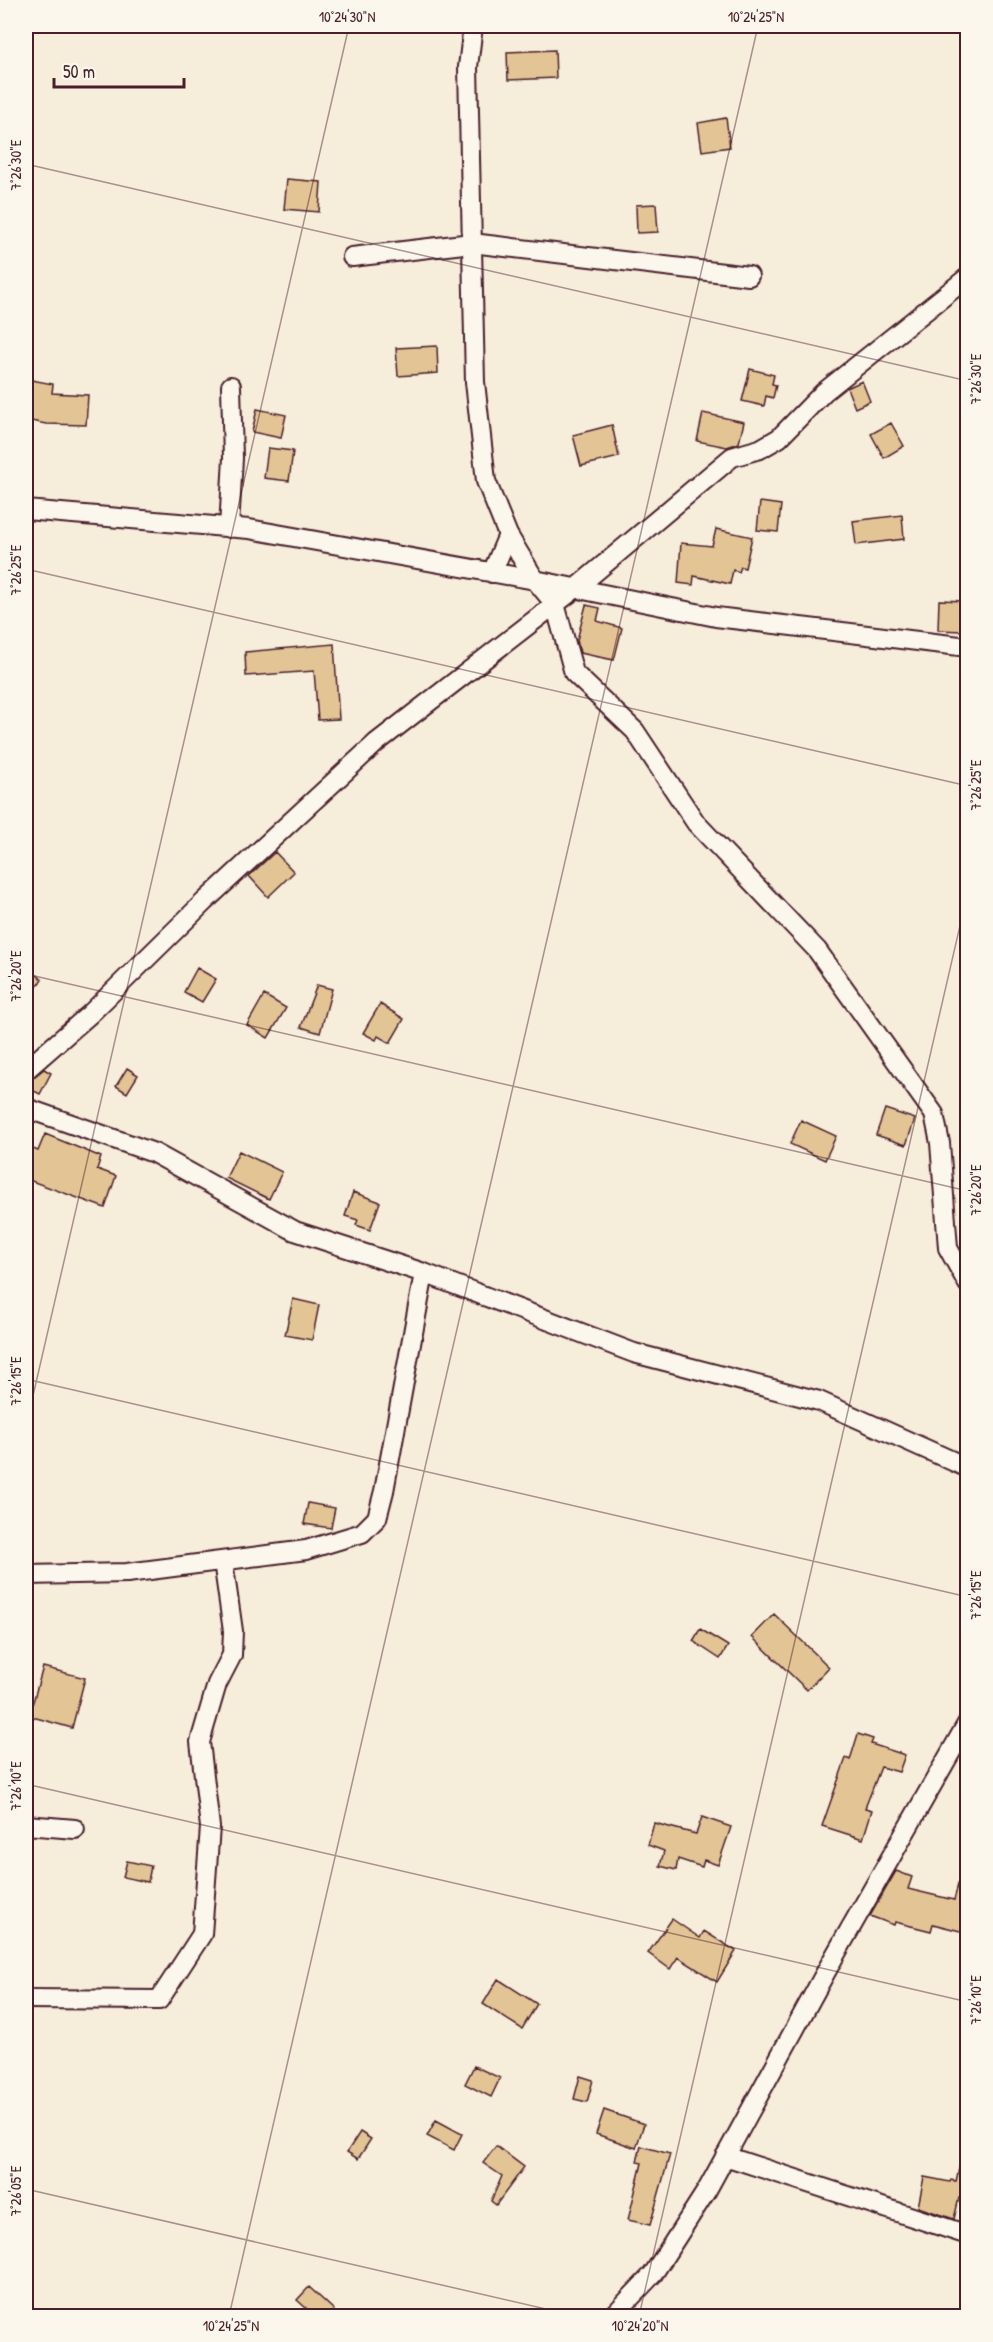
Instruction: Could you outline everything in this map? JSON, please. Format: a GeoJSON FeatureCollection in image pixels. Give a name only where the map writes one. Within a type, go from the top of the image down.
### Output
{"type":"FeatureCollection","features":[{"type":"Feature","properties":{"kind":"street"},"geometry":{"type":"LineString","coordinates":[[473,26],[468,67],[475,382],[486,481],[508,535],[535,580],[555,604],[574,673],[635,731],[696,823],[817,950],[934,1114],[940,1143],[948,1248],[968,1284]]}},
{"type":"Feature","properties":{"kind":"street"},"geometry":{"type":"LineString","coordinates":[[352,257],[472,243],[749,276]]}},
{"type":"Feature","properties":{"kind":"street"},"geometry":{"type":"LineString","coordinates":[[26,1070],[90,1014],[204,902],[376,743],[576,588],[732,457],[760,448],[778,438],[825,392],[968,277]]}},
{"type":"Feature","properties":{"kind":"street"},"geometry":{"type":"LineString","coordinates":[[229,528],[233,458],[231,386]]}},
{"type":"Feature","properties":{"kind":"street"},"geometry":{"type":"LineString","coordinates":[[26,510],[229,528],[535,580],[716,617],[968,646]]}},
{"type":"Feature","properties":{"kind":"street"},"geometry":{"type":"LineString","coordinates":[[492,573],[508,535]]}},
{"type":"Feature","properties":{"kind":"street"},"geometry":{"type":"LineString","coordinates":[[26,1108],[154,1153],[295,1231],[424,1273],[634,1353],[819,1401],[968,1468]]}},
{"type":"Feature","properties":{"kind":"street"},"geometry":{"type":"LineString","coordinates":[[26,1575],[127,1573],[223,1561],[306,1550],[362,1533],[377,1518],[424,1273]]}},
{"type":"Feature","properties":{"kind":"street"},"geometry":{"type":"LineString","coordinates":[[26,1999],[159,2000],[202,1934],[210,1827],[200,1742],[218,1684],[232,1655],[233,1631],[223,1561]]}},
{"type":"Feature","properties":{"kind":"street"},"geometry":{"type":"LineString","coordinates":[[613,2316],[653,2274],[707,2190],[968,1722]]}},
{"type":"Feature","properties":{"kind":"street"},"geometry":{"type":"LineString","coordinates":[[26,1825],[75,1829]]}},
{"type":"Feature","properties":{"kind":"street"},"geometry":{"type":"LineString","coordinates":[[725,2156],[968,2235]]}},
{"type":"Feature","properties":{"kind":"building"},"geometry":{"type":"Polygon","coordinates":[[[555,50],[556,78],[508,80],[507,52],[555,50]]]}},
{"type":"Feature","properties":{"kind":"building"},"geometry":{"type":"Polygon","coordinates":[[[726,118],[730,147],[702,151],[698,123],[726,118]]]}},
{"type":"Feature","properties":{"kind":"building"},"geometry":{"type":"Polygon","coordinates":[[[287,179],[321,182],[319,212],[284,209],[287,179]]]}},
{"type":"Feature","properties":{"kind":"building"},"geometry":{"type":"Polygon","coordinates":[[[656,204],[658,232],[637,233],[636,205],[656,204]]]}},
{"type":"Feature","properties":{"kind":"building"},"geometry":{"type":"Polygon","coordinates":[[[437,346],[438,373],[398,376],[396,348],[437,346]]]}},
{"type":"Feature","properties":{"kind":"building"},"geometry":{"type":"Polygon","coordinates":[[[750,369],[774,375],[772,384],[776,385],[773,398],[766,396],[764,406],[742,401],[750,369]]]}},
{"type":"Feature","properties":{"kind":"building"},"geometry":{"type":"Polygon","coordinates":[[[26,379],[53,384],[52,393],[88,395],[86,425],[46,424],[26,420],[26,379]]]}},
{"type":"Feature","properties":{"kind":"building"},"geometry":{"type":"Polygon","coordinates":[[[862,381],[870,401],[855,408],[847,388],[862,381]]]}},
{"type":"Feature","properties":{"kind":"building"},"geometry":{"type":"Polygon","coordinates":[[[257,409],[286,415],[281,438],[252,432],[257,409]]]}},
{"type":"Feature","properties":{"kind":"building"},"geometry":{"type":"Polygon","coordinates":[[[703,413],[744,422],[739,443],[727,447],[697,441],[703,413]]]}},
{"type":"Feature","properties":{"kind":"building"},"geometry":{"type":"Polygon","coordinates":[[[891,423],[904,446],[884,458],[871,434],[891,423]]]}},
{"type":"Feature","properties":{"kind":"building"},"geometry":{"type":"Polygon","coordinates":[[[612,425],[619,457],[581,466],[573,435],[612,425]]]}},
{"type":"Feature","properties":{"kind":"building"},"geometry":{"type":"Polygon","coordinates":[[[268,448],[293,451],[289,481],[264,478],[268,448]]]}},
{"type":"Feature","properties":{"kind":"building"},"geometry":{"type":"Polygon","coordinates":[[[760,502],[781,505],[778,532],[757,530],[760,502]]]}},
{"type":"Feature","properties":{"kind":"building"},"geometry":{"type":"Polygon","coordinates":[[[902,515],[904,539],[856,545],[853,521],[902,515]]]}},
{"type":"Feature","properties":{"kind":"building"},"geometry":{"type":"Polygon","coordinates":[[[716,529],[752,537],[745,568],[741,567],[739,572],[733,570],[730,584],[694,576],[693,585],[678,583],[681,543],[712,546],[716,529]]]}},
{"type":"Feature","properties":{"kind":"building"},"geometry":{"type":"Polygon","coordinates":[[[939,600],[965,601],[963,631],[938,630],[939,600]]]}},
{"type":"Feature","properties":{"kind":"building"},"geometry":{"type":"Polygon","coordinates":[[[586,605],[600,608],[597,621],[622,628],[614,660],[580,653],[577,640],[586,605]]]}},
{"type":"Feature","properties":{"kind":"building"},"geometry":{"type":"Polygon","coordinates":[[[334,644],[339,719],[318,720],[314,671],[246,676],[245,652],[334,644]]]}},
{"type":"Feature","properties":{"kind":"building"},"geometry":{"type":"Polygon","coordinates":[[[275,852],[294,872],[268,897],[249,876],[275,852]]]}},
{"type":"Feature","properties":{"kind":"building"},"geometry":{"type":"Polygon","coordinates":[[[26,967],[42,979],[26,1003],[26,967]]]}},
{"type":"Feature","properties":{"kind":"building"},"geometry":{"type":"Polygon","coordinates":[[[197,968],[216,979],[202,1002],[184,992],[197,968]]]}},
{"type":"Feature","properties":{"kind":"building"},"geometry":{"type":"Polygon","coordinates":[[[317,985],[332,989],[320,1033],[301,1027],[317,985]]]}},
{"type":"Feature","properties":{"kind":"building"},"geometry":{"type":"Polygon","coordinates":[[[264,995],[286,1008],[268,1038],[247,1025],[264,995]]]}},
{"type":"Feature","properties":{"kind":"building"},"geometry":{"type":"Polygon","coordinates":[[[380,1004],[404,1019],[390,1043],[378,1036],[376,1040],[363,1033],[380,1004]]]}},
{"type":"Feature","properties":{"kind":"building"},"geometry":{"type":"Polygon","coordinates":[[[127,1068],[138,1075],[127,1093],[116,1086],[127,1068]]]}},
{"type":"Feature","properties":{"kind":"building"},"geometry":{"type":"Polygon","coordinates":[[[44,1069],[51,1073],[40,1094],[26,1087],[30,1080],[44,1069]]]}},
{"type":"Feature","properties":{"kind":"building"},"geometry":{"type":"Polygon","coordinates":[[[885,1109],[915,1119],[906,1145],[876,1135],[885,1109]]]}},
{"type":"Feature","properties":{"kind":"building"},"geometry":{"type":"Polygon","coordinates":[[[801,1120],[836,1136],[825,1160],[790,1144],[801,1120]]]}},
{"type":"Feature","properties":{"kind":"building"},"geometry":{"type":"Polygon","coordinates":[[[45,1134],[101,1157],[97,1169],[116,1176],[105,1208],[26,1179],[26,1146],[38,1151],[45,1134]]]}},
{"type":"Feature","properties":{"kind":"building"},"geometry":{"type":"Polygon","coordinates":[[[239,1151],[282,1172],[269,1199],[226,1178],[239,1151]]]}},
{"type":"Feature","properties":{"kind":"building"},"geometry":{"type":"Polygon","coordinates":[[[353,1192],[380,1202],[370,1230],[356,1225],[358,1220],[345,1216],[353,1192]]]}},
{"type":"Feature","properties":{"kind":"building"},"geometry":{"type":"Polygon","coordinates":[[[293,1299],[319,1305],[312,1340],[285,1335],[293,1299]]]}},
{"type":"Feature","properties":{"kind":"building"},"geometry":{"type":"Polygon","coordinates":[[[308,1503],[335,1508],[331,1528],[304,1524],[308,1503]]]}},
{"type":"Feature","properties":{"kind":"building"},"geometry":{"type":"Polygon","coordinates":[[[774,1614],[829,1667],[807,1690],[752,1637],[774,1614]]]}},
{"type":"Feature","properties":{"kind":"building"},"geometry":{"type":"Polygon","coordinates":[[[700,1629],[728,1646],[720,1659],[693,1641],[700,1629]]]}},
{"type":"Feature","properties":{"kind":"building"},"geometry":{"type":"Polygon","coordinates":[[[43,1667],[85,1678],[72,1728],[29,1716],[43,1667]]]}},
{"type":"Feature","properties":{"kind":"building"},"geometry":{"type":"Polygon","coordinates":[[[858,1734],[873,1739],[871,1744],[905,1755],[899,1772],[881,1767],[865,1808],[872,1810],[863,1839],[822,1826],[846,1758],[850,1760],[858,1734]]]}},
{"type":"Feature","properties":{"kind":"building"},"geometry":{"type":"Polygon","coordinates":[[[702,1817],[731,1827],[718,1865],[704,1860],[702,1867],[678,1859],[676,1870],[660,1866],[664,1851],[648,1845],[654,1823],[696,1834],[702,1817]]]}},
{"type":"Feature","properties":{"kind":"building"},"geometry":{"type":"Polygon","coordinates":[[[127,1861],[151,1866],[148,1882],[123,1877],[127,1861]]]}},
{"type":"Feature","properties":{"kind":"building"},"geometry":{"type":"Polygon","coordinates":[[[962,1869],[968,1869],[968,1933],[933,1924],[931,1931],[895,1922],[894,1925],[870,1916],[896,1871],[912,1877],[908,1889],[954,1900],[962,1869]]]}},
{"type":"Feature","properties":{"kind":"building"},"geometry":{"type":"Polygon","coordinates":[[[672,1919],[700,1938],[704,1931],[736,1951],[717,1982],[678,1957],[670,1969],[648,1953],[672,1919]]]}},
{"type":"Feature","properties":{"kind":"building"},"geometry":{"type":"Polygon","coordinates":[[[498,1979],[537,2004],[522,2029],[483,2004],[498,1979]]]}},
{"type":"Feature","properties":{"kind":"building"},"geometry":{"type":"Polygon","coordinates":[[[474,2066],[500,2078],[491,2097],[465,2084],[474,2066]]]}},
{"type":"Feature","properties":{"kind":"building"},"geometry":{"type":"Polygon","coordinates":[[[580,2076],[593,2080],[587,2102],[574,2099],[580,2076]]]}},
{"type":"Feature","properties":{"kind":"building"},"geometry":{"type":"Polygon","coordinates":[[[604,2110],[644,2124],[636,2148],[596,2134],[604,2110]]]}},
{"type":"Feature","properties":{"kind":"building"},"geometry":{"type":"Polygon","coordinates":[[[436,2120],[462,2134],[454,2150],[427,2136],[436,2120]]]}},
{"type":"Feature","properties":{"kind":"building"},"geometry":{"type":"Polygon","coordinates":[[[360,2132],[371,2139],[358,2159],[347,2152],[360,2132]]]}},
{"type":"Feature","properties":{"kind":"building"},"geometry":{"type":"Polygon","coordinates":[[[496,2146],[524,2167],[496,2205],[491,2201],[502,2176],[483,2163],[496,2146]]]}},
{"type":"Feature","properties":{"kind":"building"},"geometry":{"type":"Polygon","coordinates":[[[641,2146],[670,2154],[650,2225],[628,2220],[642,2163],[637,2162],[641,2146]]]}},
{"type":"Feature","properties":{"kind":"building"},"geometry":{"type":"Polygon","coordinates":[[[962,2156],[968,2157],[968,2200],[959,2198],[954,2219],[918,2207],[924,2177],[956,2181],[962,2156]]]}},
{"type":"Feature","properties":{"kind":"building"},"geometry":{"type":"Polygon","coordinates":[[[309,2287],[334,2310],[327,2316],[315,2316],[297,2300],[309,2287]]]}}]}
